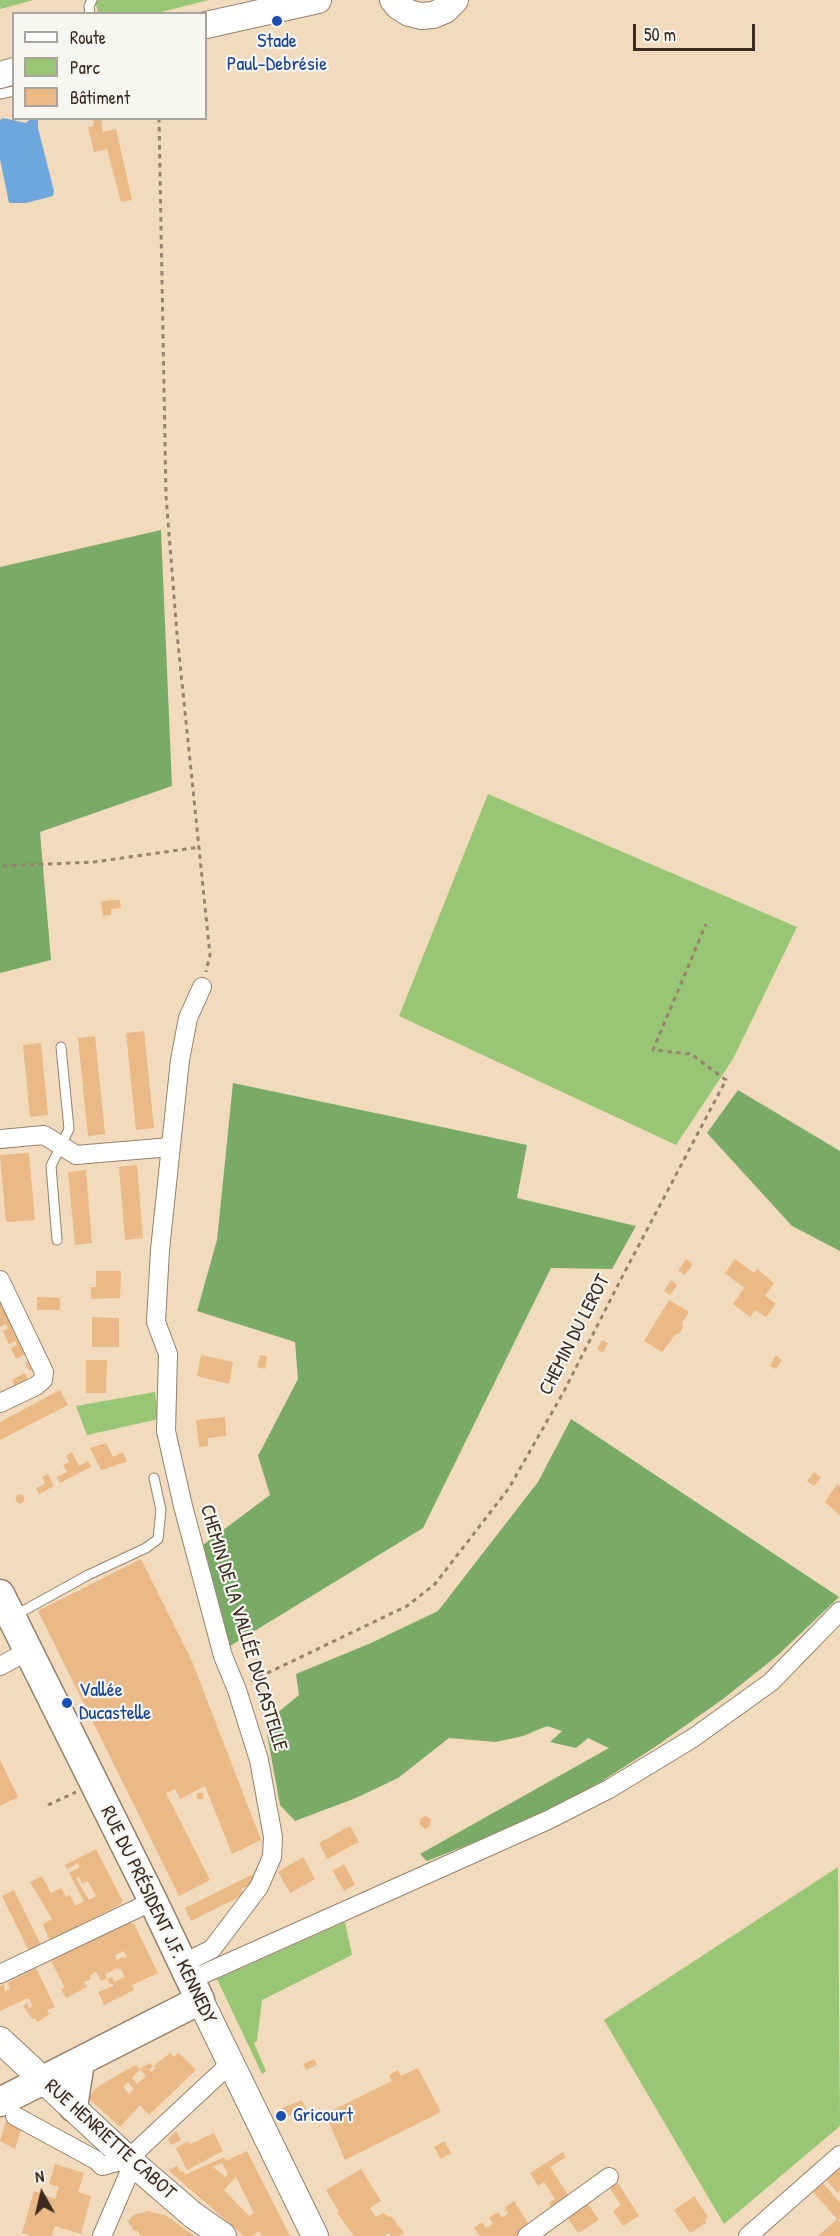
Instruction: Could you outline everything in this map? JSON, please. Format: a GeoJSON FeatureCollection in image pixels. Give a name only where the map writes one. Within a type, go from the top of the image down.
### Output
{"type":"FeatureCollection","features":[{"type":"Feature","properties":{"kind":"main road","name":"RUE DU PRÉSIDENT J.F. KENNEDY"},"geometry":{"type":"LineString","coordinates":[[6,1606],[191,1982]]}},
{"type":"Feature","properties":{"kind":"main road"},"geometry":{"type":"LineString","coordinates":[[7,2109],[44,2080],[80,2062],[191,1982]]}},
{"type":"Feature","properties":{"kind":"main road"},"geometry":{"type":"LineString","coordinates":[[73,2107],[80,2062]]}},
{"type":"Feature","properties":{"kind":"main road"},"geometry":{"type":"LineString","coordinates":[[0,2090],[44,2080]]}},
{"type":"Feature","properties":{"kind":"street"},"geometry":{"type":"LineString","coordinates":[[207,25],[318,0]]}},
{"type":"Feature","properties":{"kind":"street"},"geometry":{"type":"LineString","coordinates":[[393,0],[409,13],[421,16],[433,15],[445,10],[455,0]]}},
{"type":"Feature","properties":{"kind":"street","name":"CHEMIN DE LA VALLÉE DUCASTELLE"},"geometry":{"type":"LineString","coordinates":[[191,1982],[212,1949],[259,1887],[272,1857],[273,1838],[259,1760],[207,1600],[183,1506],[166,1431],[168,1354],[156,1322],[160,1250],[180,1060],[188,1017],[202,987]]}},
{"type":"Feature","properties":{"kind":"street"},"geometry":{"type":"LineString","coordinates":[[0,1139],[44,1136],[76,1155],[171,1148]]}},
{"type":"Feature","properties":{"kind":"street"},"geometry":{"type":"LineString","coordinates":[[0,1280],[45,1372],[43,1380],[36,1386],[0,1403]]}},
{"type":"Feature","properties":{"kind":"street"},"geometry":{"type":"LineString","coordinates":[[191,1982],[517,1835],[609,1790],[693,1738],[771,1682],[840,1611]]}},
{"type":"Feature","properties":{"kind":"street"},"geometry":{"type":"LineString","coordinates":[[0,1666],[28,1651]]}},
{"type":"Feature","properties":{"kind":"street"},"geometry":{"type":"LineString","coordinates":[[0,1974],[153,1901]]}},
{"type":"Feature","properties":{"kind":"street","name":"RUE DU PRÉSIDENT J.F. KENNEDY"},"geometry":{"type":"LineString","coordinates":[[191,1982],[315,2236]]}},
{"type":"Feature","properties":{"kind":"street","name":"RUE HENRIETTE CABOT"},"geometry":{"type":"LineString","coordinates":[[0,2040],[128,2159],[194,2215],[223,2236]]}},
{"type":"Feature","properties":{"kind":"street"},"geometry":{"type":"LineString","coordinates":[[7,2109],[96,2160],[102,2166],[128,2159],[232,2062]]}},
{"type":"Feature","properties":{"kind":"street"},"geometry":{"type":"LineString","coordinates":[[748,2236],[840,2155]]}},
{"type":"Feature","properties":{"kind":"street"},"geometry":{"type":"LineString","coordinates":[[102,2236],[129,2174],[128,2159]]}},
{"type":"Feature","properties":{"kind":"street"},"geometry":{"type":"LineString","coordinates":[[527,2236],[609,2176]]}},
{"type":"Feature","properties":{"kind":"lane"},"geometry":{"type":"LineString","coordinates":[[57,1240],[51,1166],[69,1129],[61,1047]]}},
{"type":"Feature","properties":{"kind":"lane"},"geometry":{"type":"LineString","coordinates":[[6,1606],[88,1575],[146,1548],[158,1539],[160,1510],[154,1478]]}},
{"type":"Feature","properties":{"kind":"path"},"geometry":{"type":"LineString","coordinates":[[159,120],[166,496],[177,634],[210,955],[202,987]]}},
{"type":"Feature","properties":{"kind":"path"},"geometry":{"type":"LineString","coordinates":[[3,866],[94,862],[200,847]]}},
{"type":"Feature","properties":{"kind":"path","name":"CHEMIN DU LEROT"},"geometry":{"type":"LineString","coordinates":[[237,1690],[256,1677],[407,1606],[435,1584],[509,1488],[563,1393],[726,1080],[691,1054],[654,1050],[706,924]]}},
{"type":"Feature","properties":{"kind":"path"},"geometry":{"type":"LineString","coordinates":[[48,1805],[93,1783]]}},
{"type":"Feature","properties":{"kind":"green space"},"geometry":{"type":"Polygon","coordinates":[[[0,0],[34,0],[0,9],[0,0]]]}},
{"type":"Feature","properties":{"kind":"green space"},"geometry":{"type":"Polygon","coordinates":[[[95,0],[209,0],[161,12],[98,12],[95,0]]]}},
{"type":"Feature","properties":{"kind":"green space"},"geometry":{"type":"Polygon","coordinates":[[[161,530],[172,786],[40,832],[51,960],[0,973],[0,567],[161,530]]]}},
{"type":"Feature","properties":{"kind":"green space"},"geometry":{"type":"Polygon","coordinates":[[[488,794],[797,927],[733,1059],[676,1145],[399,1016],[488,794]]]}},
{"type":"Feature","properties":{"kind":"green space"},"geometry":{"type":"Polygon","coordinates":[[[233,1083],[527,1145],[517,1198],[636,1226],[612,1269],[551,1268],[423,1528],[230,1646],[203,1545],[270,1495],[258,1456],[298,1379],[295,1342],[197,1311],[217,1240],[233,1083]]]}},
{"type":"Feature","properties":{"kind":"green space"},"geometry":{"type":"Polygon","coordinates":[[[738,1090],[840,1151],[840,1251],[792,1226],[707,1133],[738,1090]]]}},
{"type":"Feature","properties":{"kind":"green space"},"geometry":{"type":"Polygon","coordinates":[[[155,1392],[159,1419],[87,1435],[76,1406],[155,1392]]]}},
{"type":"Feature","properties":{"kind":"green space"},"geometry":{"type":"Polygon","coordinates":[[[571,1419],[839,1597],[778,1655],[723,1699],[655,1747],[602,1781],[545,1812],[497,1833],[427,1861],[420,1854],[609,1748],[588,1738],[576,1748],[550,1742],[562,1731],[547,1726],[523,1736],[496,1742],[449,1738],[398,1778],[356,1798],[295,1821],[280,1805],[267,1734],[276,1714],[299,1695],[296,1674],[371,1643],[438,1611],[538,1482],[571,1419]]]}},
{"type":"Feature","properties":{"kind":"green space"},"geometry":{"type":"Polygon","coordinates":[[[838,1867],[840,2126],[724,2224],[604,2020],[838,1867]]]}},
{"type":"Feature","properties":{"kind":"green space"},"geometry":{"type":"Polygon","coordinates":[[[345,1922],[352,1955],[262,2000],[257,2041],[254,2043],[266,2071],[262,2074],[217,1979],[345,1922]]]}},
{"type":"Feature","properties":{"kind":"water"},"geometry":{"type":"Polygon","coordinates":[[[3,118],[26,123],[29,120],[38,120],[54,191],[53,196],[26,203],[9,203],[0,159],[0,120],[3,118]]]}},
{"type":"Feature","properties":{"kind":"building"},"geometry":{"type":"Polygon","coordinates":[[[93,120],[103,120],[101,121],[103,132],[116,129],[132,200],[121,202],[107,149],[94,152],[88,127],[94,126],[93,120]]]}},
{"type":"Feature","properties":{"kind":"building"},"geometry":{"type":"Polygon","coordinates":[[[120,900],[121,908],[111,909],[111,915],[103,916],[101,902],[120,900]]]}},
{"type":"Feature","properties":{"kind":"building"},"geometry":{"type":"Polygon","coordinates":[[[144,1031],[154,1128],[136,1130],[126,1033],[144,1031]]]}},
{"type":"Feature","properties":{"kind":"building"},"geometry":{"type":"Polygon","coordinates":[[[95,1036],[105,1134],[88,1136],[78,1038],[95,1036]]]}},
{"type":"Feature","properties":{"kind":"building"},"geometry":{"type":"Polygon","coordinates":[[[41,1043],[48,1115],[30,1117],[23,1045],[41,1043]]]}},
{"type":"Feature","properties":{"kind":"building"},"geometry":{"type":"Polygon","coordinates":[[[29,1153],[35,1220],[6,1222],[0,1155],[29,1153]]]}},
{"type":"Feature","properties":{"kind":"building"},"geometry":{"type":"Polygon","coordinates":[[[137,1165],[143,1238],[125,1240],[119,1167],[137,1165]]]}},
{"type":"Feature","properties":{"kind":"building"},"geometry":{"type":"Polygon","coordinates":[[[86,1170],[92,1243],[75,1245],[68,1172],[86,1170]]]}},
{"type":"Feature","properties":{"kind":"building"},"geometry":{"type":"Polygon","coordinates":[[[686,1259],[693,1264],[685,1275],[678,1271],[686,1259]]]}},
{"type":"Feature","properties":{"kind":"building"},"geometry":{"type":"Polygon","coordinates":[[[735,1259],[754,1273],[757,1269],[774,1283],[765,1296],[776,1304],[766,1317],[755,1310],[750,1317],[733,1304],[744,1288],[725,1273],[735,1259]]]}},
{"type":"Feature","properties":{"kind":"building"},"geometry":{"type":"Polygon","coordinates":[[[96,1271],[121,1271],[120,1298],[91,1299],[91,1287],[96,1287],[96,1271]]]}},
{"type":"Feature","properties":{"kind":"building"},"geometry":{"type":"Polygon","coordinates":[[[671,1280],[677,1285],[670,1295],[664,1291],[671,1280]]]}},
{"type":"Feature","properties":{"kind":"building"},"geometry":{"type":"Polygon","coordinates":[[[0,1296],[28,1353],[16,1359],[11,1348],[17,1345],[15,1341],[9,1344],[3,1331],[8,1328],[6,1324],[0,1327],[0,1296]]]}},
{"type":"Feature","properties":{"kind":"building"},"geometry":{"type":"Polygon","coordinates":[[[37,1297],[60,1298],[60,1310],[37,1310],[37,1297]]]}},
{"type":"Feature","properties":{"kind":"building"},"geometry":{"type":"Polygon","coordinates":[[[669,1300],[689,1312],[682,1323],[683,1327],[679,1334],[676,1334],[662,1352],[644,1341],[669,1300]]]}},
{"type":"Feature","properties":{"kind":"building"},"geometry":{"type":"Polygon","coordinates":[[[92,1317],[119,1318],[119,1347],[92,1347],[92,1317]]]}},
{"type":"Feature","properties":{"kind":"building"},"geometry":{"type":"Polygon","coordinates":[[[602,1340],[608,1343],[603,1353],[597,1349],[602,1340]]]}},
{"type":"Feature","properties":{"kind":"building"},"geometry":{"type":"Polygon","coordinates":[[[201,1355],[233,1362],[229,1384],[197,1376],[201,1355]]]}},
{"type":"Feature","properties":{"kind":"building"},"geometry":{"type":"Polygon","coordinates":[[[260,1355],[267,1356],[265,1369],[257,1367],[260,1355]]]}},
{"type":"Feature","properties":{"kind":"building"},"geometry":{"type":"Polygon","coordinates":[[[776,1355],[782,1360],[776,1369],[770,1366],[776,1355]]]}},
{"type":"Feature","properties":{"kind":"building"},"geometry":{"type":"Polygon","coordinates":[[[31,1360],[35,1369],[29,1371],[25,1363],[31,1360]]]}},
{"type":"Feature","properties":{"kind":"building"},"geometry":{"type":"Polygon","coordinates":[[[86,1360],[107,1360],[106,1393],[86,1393],[86,1360]]]}},
{"type":"Feature","properties":{"kind":"building"},"geometry":{"type":"Polygon","coordinates":[[[25,1373],[28,1380],[15,1387],[12,1380],[25,1373]]]}},
{"type":"Feature","properties":{"kind":"building"},"geometry":{"type":"Polygon","coordinates":[[[60,1390],[68,1405],[0,1440],[0,1422],[60,1390]]]}},
{"type":"Feature","properties":{"kind":"building"},"geometry":{"type":"Polygon","coordinates":[[[225,1417],[226,1436],[208,1438],[208,1446],[199,1447],[196,1420],[225,1417]]]}},
{"type":"Feature","properties":{"kind":"building"},"geometry":{"type":"Polygon","coordinates":[[[106,1443],[113,1457],[123,1452],[127,1462],[101,1470],[90,1448],[106,1443]]]}},
{"type":"Feature","properties":{"kind":"building"},"geometry":{"type":"Polygon","coordinates":[[[72,1452],[79,1466],[88,1461],[91,1467],[60,1483],[57,1477],[67,1472],[63,1465],[69,1462],[66,1456],[72,1452]]]}},
{"type":"Feature","properties":{"kind":"building"},"geometry":{"type":"Polygon","coordinates":[[[814,1472],[821,1477],[814,1486],[807,1481],[814,1472]]]}},
{"type":"Feature","properties":{"kind":"building"},"geometry":{"type":"Polygon","coordinates":[[[48,1474],[54,1486],[39,1494],[36,1488],[45,1484],[42,1477],[48,1474]]]}},
{"type":"Feature","properties":{"kind":"building"},"geometry":{"type":"Polygon","coordinates":[[[837,1484],[840,1486],[840,1515],[825,1502],[837,1484]]]}},
{"type":"Feature","properties":{"kind":"building"},"geometry":{"type":"Polygon","coordinates":[[[20,1494],[25,1499],[20,1504],[15,1499],[20,1494]]]}},
{"type":"Feature","properties":{"kind":"building"},"geometry":{"type":"Polygon","coordinates":[[[141,1559],[192,1661],[261,1840],[232,1854],[205,1786],[180,1799],[175,1789],[166,1793],[210,1880],[179,1896],[38,1611],[141,1559]]]}},
{"type":"Feature","properties":{"kind":"building"},"geometry":{"type":"Polygon","coordinates":[[[0,1760],[18,1797],[0,1806],[0,1760]]]}},
{"type":"Feature","properties":{"kind":"building"},"geometry":{"type":"Polygon","coordinates":[[[200,1792],[204,1796],[200,1800],[196,1796],[200,1792]]]}},
{"type":"Feature","properties":{"kind":"building"},"geometry":{"type":"Polygon","coordinates":[[[425,1816],[431,1819],[430,1826],[425,1829],[420,1825],[420,1819],[425,1816]]]}},
{"type":"Feature","properties":{"kind":"building"},"geometry":{"type":"Polygon","coordinates":[[[350,1826],[359,1842],[327,1859],[319,1843],[350,1826]]]}},
{"type":"Feature","properties":{"kind":"building"},"geometry":{"type":"Polygon","coordinates":[[[96,1849],[122,1900],[121,1904],[50,1941],[43,1924],[52,1919],[30,1882],[42,1876],[51,1893],[61,1888],[66,1897],[70,1895],[75,1906],[84,1901],[69,1873],[80,1867],[78,1863],[67,1869],[65,1865],[96,1849]],[[79,1877],[76,1878],[89,1900],[96,1896],[88,1881],[82,1884],[79,1877]]]}},
{"type":"Feature","properties":{"kind":"building"},"geometry":{"type":"Polygon","coordinates":[[[303,1857],[315,1879],[290,1893],[278,1872],[303,1857]]]}},
{"type":"Feature","properties":{"kind":"building"},"geometry":{"type":"Polygon","coordinates":[[[344,1864],[355,1884],[344,1891],[333,1871],[344,1864]]]}},
{"type":"Feature","properties":{"kind":"building"},"geometry":{"type":"Polygon","coordinates":[[[261,1870],[250,1885],[241,1889],[243,1895],[191,1921],[185,1908],[261,1870]]]}},
{"type":"Feature","properties":{"kind":"building"},"geometry":{"type":"Polygon","coordinates":[[[14,1890],[41,1945],[29,1951],[2,1896],[14,1890]]]}},
{"type":"Feature","properties":{"kind":"building"},"geometry":{"type":"Polygon","coordinates":[[[129,1922],[134,1924],[158,1973],[132,1985],[134,1990],[104,2005],[98,1992],[114,1986],[107,1979],[101,1981],[96,1972],[89,1976],[91,1979],[84,1982],[87,1987],[66,1998],[61,1989],[65,1988],[51,1961],[129,1922]],[[124,1951],[115,1955],[117,1960],[127,1958],[124,1951]],[[118,1968],[105,1974],[107,1979],[112,1977],[114,1982],[125,1977],[118,1968]]]}},
{"type":"Feature","properties":{"kind":"building"},"geometry":{"type":"Polygon","coordinates":[[[36,1968],[55,2007],[47,2010],[49,2015],[37,2022],[35,2018],[32,2019],[23,2006],[27,2003],[29,2008],[33,2006],[28,1998],[0,2011],[0,1986],[4,1984],[5,1992],[10,1988],[7,1983],[36,1968]]]}},
{"type":"Feature","properties":{"kind":"building"},"geometry":{"type":"Polygon","coordinates":[[[170,2053],[174,2057],[178,2053],[196,2070],[149,2115],[140,2105],[120,2127],[88,2098],[97,2087],[135,2065],[140,2069],[150,2063],[153,2066],[149,2070],[151,2072],[156,2068],[154,2066],[170,2053]],[[140,2069],[132,2078],[137,2084],[146,2076],[140,2069]],[[128,2082],[123,2087],[129,2094],[134,2089],[128,2082]]]}},
{"type":"Feature","properties":{"kind":"building"},"geometry":{"type":"Polygon","coordinates":[[[314,2059],[317,2065],[306,2070],[303,2064],[314,2059]]]}},
{"type":"Feature","properties":{"kind":"building"},"geometry":{"type":"Polygon","coordinates":[[[418,2068],[441,2112],[345,2160],[325,2114],[392,2081],[389,2075],[398,2070],[401,2076],[418,2068]]]}},
{"type":"Feature","properties":{"kind":"building"},"geometry":{"type":"Polygon","coordinates":[[[302,2100],[306,2109],[287,2117],[282,2108],[302,2100]]]}},
{"type":"Feature","properties":{"kind":"building"},"geometry":{"type":"Polygon","coordinates":[[[6,2121],[21,2129],[15,2149],[0,2141],[6,2121]]]}},
{"type":"Feature","properties":{"kind":"building"},"geometry":{"type":"Polygon","coordinates":[[[176,2131],[181,2140],[171,2145],[168,2139],[176,2131]]]}},
{"type":"Feature","properties":{"kind":"building"},"geometry":{"type":"Polygon","coordinates":[[[214,2133],[223,2151],[187,2170],[176,2148],[188,2141],[190,2144],[214,2133]]]}},
{"type":"Feature","properties":{"kind":"building"},"geometry":{"type":"Polygon","coordinates":[[[444,2141],[451,2153],[441,2159],[434,2147],[444,2141]]]}},
{"type":"Feature","properties":{"kind":"building"},"geometry":{"type":"Polygon","coordinates":[[[247,2151],[290,2236],[262,2236],[259,2231],[252,2236],[244,2236],[168,2170],[177,2166],[185,2175],[224,2157],[226,2161],[247,2151]],[[222,2163],[213,2167],[225,2177],[228,2174],[222,2163]],[[236,2177],[224,2190],[249,2216],[254,2213],[236,2177]]]}},
{"type":"Feature","properties":{"kind":"building"},"geometry":{"type":"Polygon","coordinates":[[[563,2152],[566,2157],[550,2167],[572,2201],[555,2213],[549,2203],[555,2199],[544,2182],[538,2186],[530,2173],[563,2152]]]}},
{"type":"Feature","properties":{"kind":"building"},"geometry":{"type":"Polygon","coordinates":[[[55,2164],[84,2173],[78,2192],[91,2196],[81,2234],[55,2226],[51,2236],[32,2236],[22,2233],[34,2191],[55,2199],[59,2187],[49,2184],[55,2164]]]}},
{"type":"Feature","properties":{"kind":"building"},"geometry":{"type":"Polygon","coordinates":[[[840,2168],[840,2190],[838,2193],[826,2180],[840,2168]]]}},
{"type":"Feature","properties":{"kind":"building"},"geometry":{"type":"Polygon","coordinates":[[[361,2169],[381,2201],[370,2208],[376,2217],[383,2213],[391,2216],[404,2233],[399,2236],[391,2236],[389,2233],[384,2236],[354,2236],[337,2213],[339,2212],[326,2190],[361,2169]]]}},
{"type":"Feature","properties":{"kind":"building"},"geometry":{"type":"Polygon","coordinates":[[[613,2175],[639,2216],[623,2226],[613,2211],[621,2205],[607,2184],[613,2175]]]}},
{"type":"Feature","properties":{"kind":"building"},"geometry":{"type":"Polygon","coordinates":[[[823,2183],[840,2203],[840,2219],[838,2220],[840,2236],[818,2236],[837,2219],[813,2192],[823,2183]]]}},
{"type":"Feature","properties":{"kind":"building"},"geometry":{"type":"Polygon","coordinates":[[[589,2194],[593,2200],[588,2204],[599,2220],[578,2233],[566,2215],[589,2194]]]}},
{"type":"Feature","properties":{"kind":"building"},"geometry":{"type":"Polygon","coordinates":[[[694,2196],[708,2217],[705,2220],[706,2223],[690,2233],[674,2210],[694,2196]]]}},
{"type":"Feature","properties":{"kind":"building"},"geometry":{"type":"Polygon","coordinates":[[[514,2201],[531,2228],[519,2236],[480,2236],[474,2228],[482,2222],[486,2228],[493,2224],[489,2218],[498,2212],[502,2218],[509,2213],[504,2210],[505,2207],[514,2201]]]}},
{"type":"Feature","properties":{"kind":"building"},"geometry":{"type":"Polygon","coordinates":[[[148,2211],[167,2216],[194,2236],[141,2236],[137,2230],[134,2231],[128,2221],[133,2215],[148,2211]]]}},
{"type":"Feature","properties":{"kind":"place","name":"Stade Paul-Debrésie"},"geometry":{"type":"Point","coordinates":[277,21]}},
{"type":"Feature","properties":{"kind":"place","name":"Vallée Ducastelle"},"geometry":{"type":"Point","coordinates":[67,1703]}},
{"type":"Feature","properties":{"kind":"place","name":"Gricourt"},"geometry":{"type":"Point","coordinates":[281,2116]}}]}
